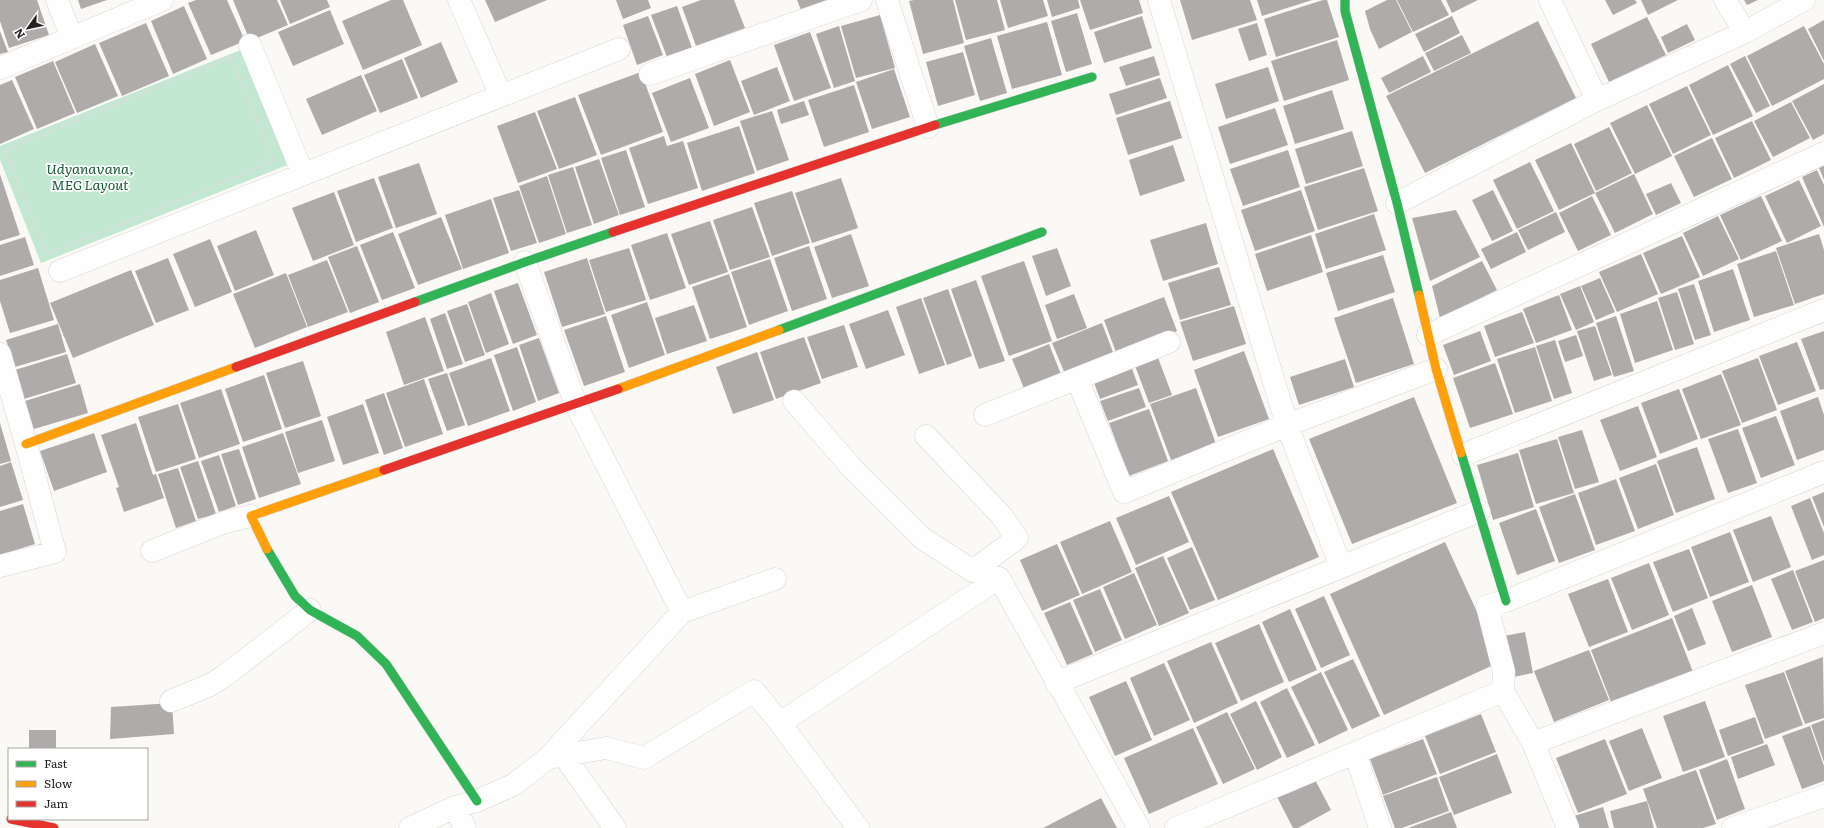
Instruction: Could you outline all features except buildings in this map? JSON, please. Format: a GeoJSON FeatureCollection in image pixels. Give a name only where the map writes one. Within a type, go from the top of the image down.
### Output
{"type":"FeatureCollection","features":[{"type":"Feature","properties":{"kind":"street"},"geometry":{"type":"LineString","coordinates":[[57,0],[72,38]]}},
{"type":"Feature","properties":{"kind":"street"},"geometry":{"type":"LineString","coordinates":[[0,68],[162,0]]}},
{"type":"Feature","properties":{"kind":"street"},"geometry":{"type":"LineString","coordinates":[[459,0],[501,96]]}},
{"type":"Feature","properties":{"kind":"street"},"geometry":{"type":"LineString","coordinates":[[650,74],[861,0]]}},
{"type":"Feature","properties":{"kind":"street"},"geometry":{"type":"LineString","coordinates":[[887,0],[928,127]]}},
{"type":"Feature","properties":{"kind":"street"},"geometry":{"type":"LineString","coordinates":[[1159,0],[1287,425],[1341,567]]}},
{"type":"Feature","properties":{"kind":"street"},"geometry":{"type":"LineString","coordinates":[[1345,0],[1345,11],[1397,203],[1436,369],[1506,601]]}},
{"type":"Feature","properties":{"kind":"street"},"geometry":{"type":"LineString","coordinates":[[1550,0],[1597,100]]}},
{"type":"Feature","properties":{"kind":"street"},"geometry":{"type":"LineString","coordinates":[[1725,0],[1745,32]]}},
{"type":"Feature","properties":{"kind":"street"},"geometry":{"type":"LineString","coordinates":[[1397,203],[1597,100],[1745,32],[1804,0]]}},
{"type":"Feature","properties":{"kind":"street"},"geometry":{"type":"LineString","coordinates":[[250,45],[303,174]]}},
{"type":"Feature","properties":{"kind":"street"},"geometry":{"type":"LineString","coordinates":[[54,262],[303,174],[619,49]]}},
{"type":"Feature","properties":{"kind":"street"},"geometry":{"type":"LineString","coordinates":[[26,444],[526,262],[928,127],[1092,77]]}},
{"type":"Feature","properties":{"kind":"street"},"geometry":{"type":"LineString","coordinates":[[1428,336],[1824,153]]}},
{"type":"Feature","properties":{"kind":"street"},"geometry":{"type":"LineString","coordinates":[[152,551],[225,522],[251,516],[576,405],[1042,232]]}},
{"type":"Feature","properties":{"kind":"street"},"geometry":{"type":"LineString","coordinates":[[526,262],[576,405],[682,612]]}},
{"type":"Feature","properties":{"kind":"street"},"geometry":{"type":"LineString","coordinates":[[1463,455],[1824,310]]}},
{"type":"Feature","properties":{"kind":"street"},"geometry":{"type":"LineString","coordinates":[[985,415],[1169,342]]}},
{"type":"Feature","properties":{"kind":"street"},"geometry":{"type":"LineString","coordinates":[[0,354],[26,444],[54,552],[0,566]]}},
{"type":"Feature","properties":{"kind":"street"},"geometry":{"type":"LineString","coordinates":[[1077,378],[1124,492],[1287,425],[1436,369]]}},
{"type":"Feature","properties":{"kind":"street"},"geometry":{"type":"LineString","coordinates":[[794,401],[852,468],[922,538],[973,571],[999,578],[1056,683],[1139,828]]}},
{"type":"Feature","properties":{"kind":"street"},"geometry":{"type":"LineString","coordinates":[[926,436],[1001,515],[1017,538],[973,571]]}},
{"type":"Feature","properties":{"kind":"street"},"geometry":{"type":"LineString","coordinates":[[1568,828],[1533,743],[1503,691],[1504,672],[1487,606],[1506,601],[1824,472]]}},
{"type":"Feature","properties":{"kind":"street"},"geometry":{"type":"LineString","coordinates":[[1056,683],[1479,511]]}},
{"type":"Feature","properties":{"kind":"street"},"geometry":{"type":"LineString","coordinates":[[251,516],[261,539],[295,596],[310,610],[357,636],[386,664],[477,801]]}},
{"type":"Feature","properties":{"kind":"street"},"geometry":{"type":"LineString","coordinates":[[780,723],[999,578]]}},
{"type":"Feature","properties":{"kind":"street"},"geometry":{"type":"LineString","coordinates":[[410,828],[455,807],[477,801],[513,785],[556,757],[682,612],[775,579]]}},
{"type":"Feature","properties":{"kind":"street"},"geometry":{"type":"LineString","coordinates":[[171,701],[216,681],[310,610]]}},
{"type":"Feature","properties":{"kind":"street"},"geometry":{"type":"LineString","coordinates":[[1533,743],[1824,633]]}},
{"type":"Feature","properties":{"kind":"street"},"geometry":{"type":"LineString","coordinates":[[556,757],[606,748],[644,758],[754,691],[780,723],[858,828]]}},
{"type":"Feature","properties":{"kind":"street"},"geometry":{"type":"LineString","coordinates":[[1176,828],[1503,691]]}},
{"type":"Feature","properties":{"kind":"street"},"geometry":{"type":"LineString","coordinates":[[1355,753],[1380,828]]}},
{"type":"Feature","properties":{"kind":"street"},"geometry":{"type":"LineString","coordinates":[[556,757],[615,828]]}},
{"type":"Feature","properties":{"kind":"street"},"geometry":{"type":"LineString","coordinates":[[1733,828],[1824,796]]}},
{"type":"Feature","properties":{"kind":"street"},"geometry":{"type":"LineString","coordinates":[[455,807],[465,828]]}},
{"type":"Feature","properties":{"kind":"street"},"geometry":{"type":"LineString","coordinates":[[15,820],[54,828]]}},
{"type":"Feature","properties":{"kind":"path"},"geometry":{"type":"LineString","coordinates":[[231,57],[274,161],[54,262],[5,150],[231,57]]}},
{"type":"Feature","properties":{"kind":"green space","name":"Udyanavana, MEG Layout"},"geometry":{"type":"Polygon","coordinates":[[[243,49],[290,164],[41,263],[0,160],[0,146],[243,49]]]}},
{"type":"Feature","properties":{"kind":"traffic: fast"},"geometry":{"type":"LineString","coordinates":[[1345,0],[1345,11],[1397,203],[1419,295]]}},
{"type":"Feature","properties":{"kind":"traffic: fast"},"geometry":{"type":"LineString","coordinates":[[935,125],[1092,77]]}},
{"type":"Feature","properties":{"kind":"traffic: fast"},"geometry":{"type":"LineString","coordinates":[[415,302],[613,232]]}},
{"type":"Feature","properties":{"kind":"traffic: fast"},"geometry":{"type":"LineString","coordinates":[[779,330],[1042,232]]}},
{"type":"Feature","properties":{"kind":"traffic: fast"},"geometry":{"type":"LineString","coordinates":[[1461,453],[1506,601]]}},
{"type":"Feature","properties":{"kind":"traffic: fast"},"geometry":{"type":"LineString","coordinates":[[267,549],[295,596],[310,610],[357,636],[386,664],[477,801]]}},
{"type":"Feature","properties":{"kind":"traffic: slow"},"geometry":{"type":"LineString","coordinates":[[1419,295],[1436,369],[1461,453]]}},
{"type":"Feature","properties":{"kind":"traffic: slow"},"geometry":{"type":"LineString","coordinates":[[618,389],[779,330]]}},
{"type":"Feature","properties":{"kind":"traffic: slow"},"geometry":{"type":"LineString","coordinates":[[26,444],[236,367]]}},
{"type":"Feature","properties":{"kind":"traffic: slow"},"geometry":{"type":"LineString","coordinates":[[267,549],[251,516],[384,470]]}},
{"type":"Feature","properties":{"kind":"traffic: jam"},"geometry":{"type":"LineString","coordinates":[[613,232],[935,125]]}},
{"type":"Feature","properties":{"kind":"traffic: jam"},"geometry":{"type":"LineString","coordinates":[[236,367],[415,302]]}},
{"type":"Feature","properties":{"kind":"traffic: jam"},"geometry":{"type":"LineString","coordinates":[[384,470],[618,389]]}},
{"type":"Feature","properties":{"kind":"traffic: jam"},"geometry":{"type":"LineString","coordinates":[[16,820],[54,828]]}}]}
